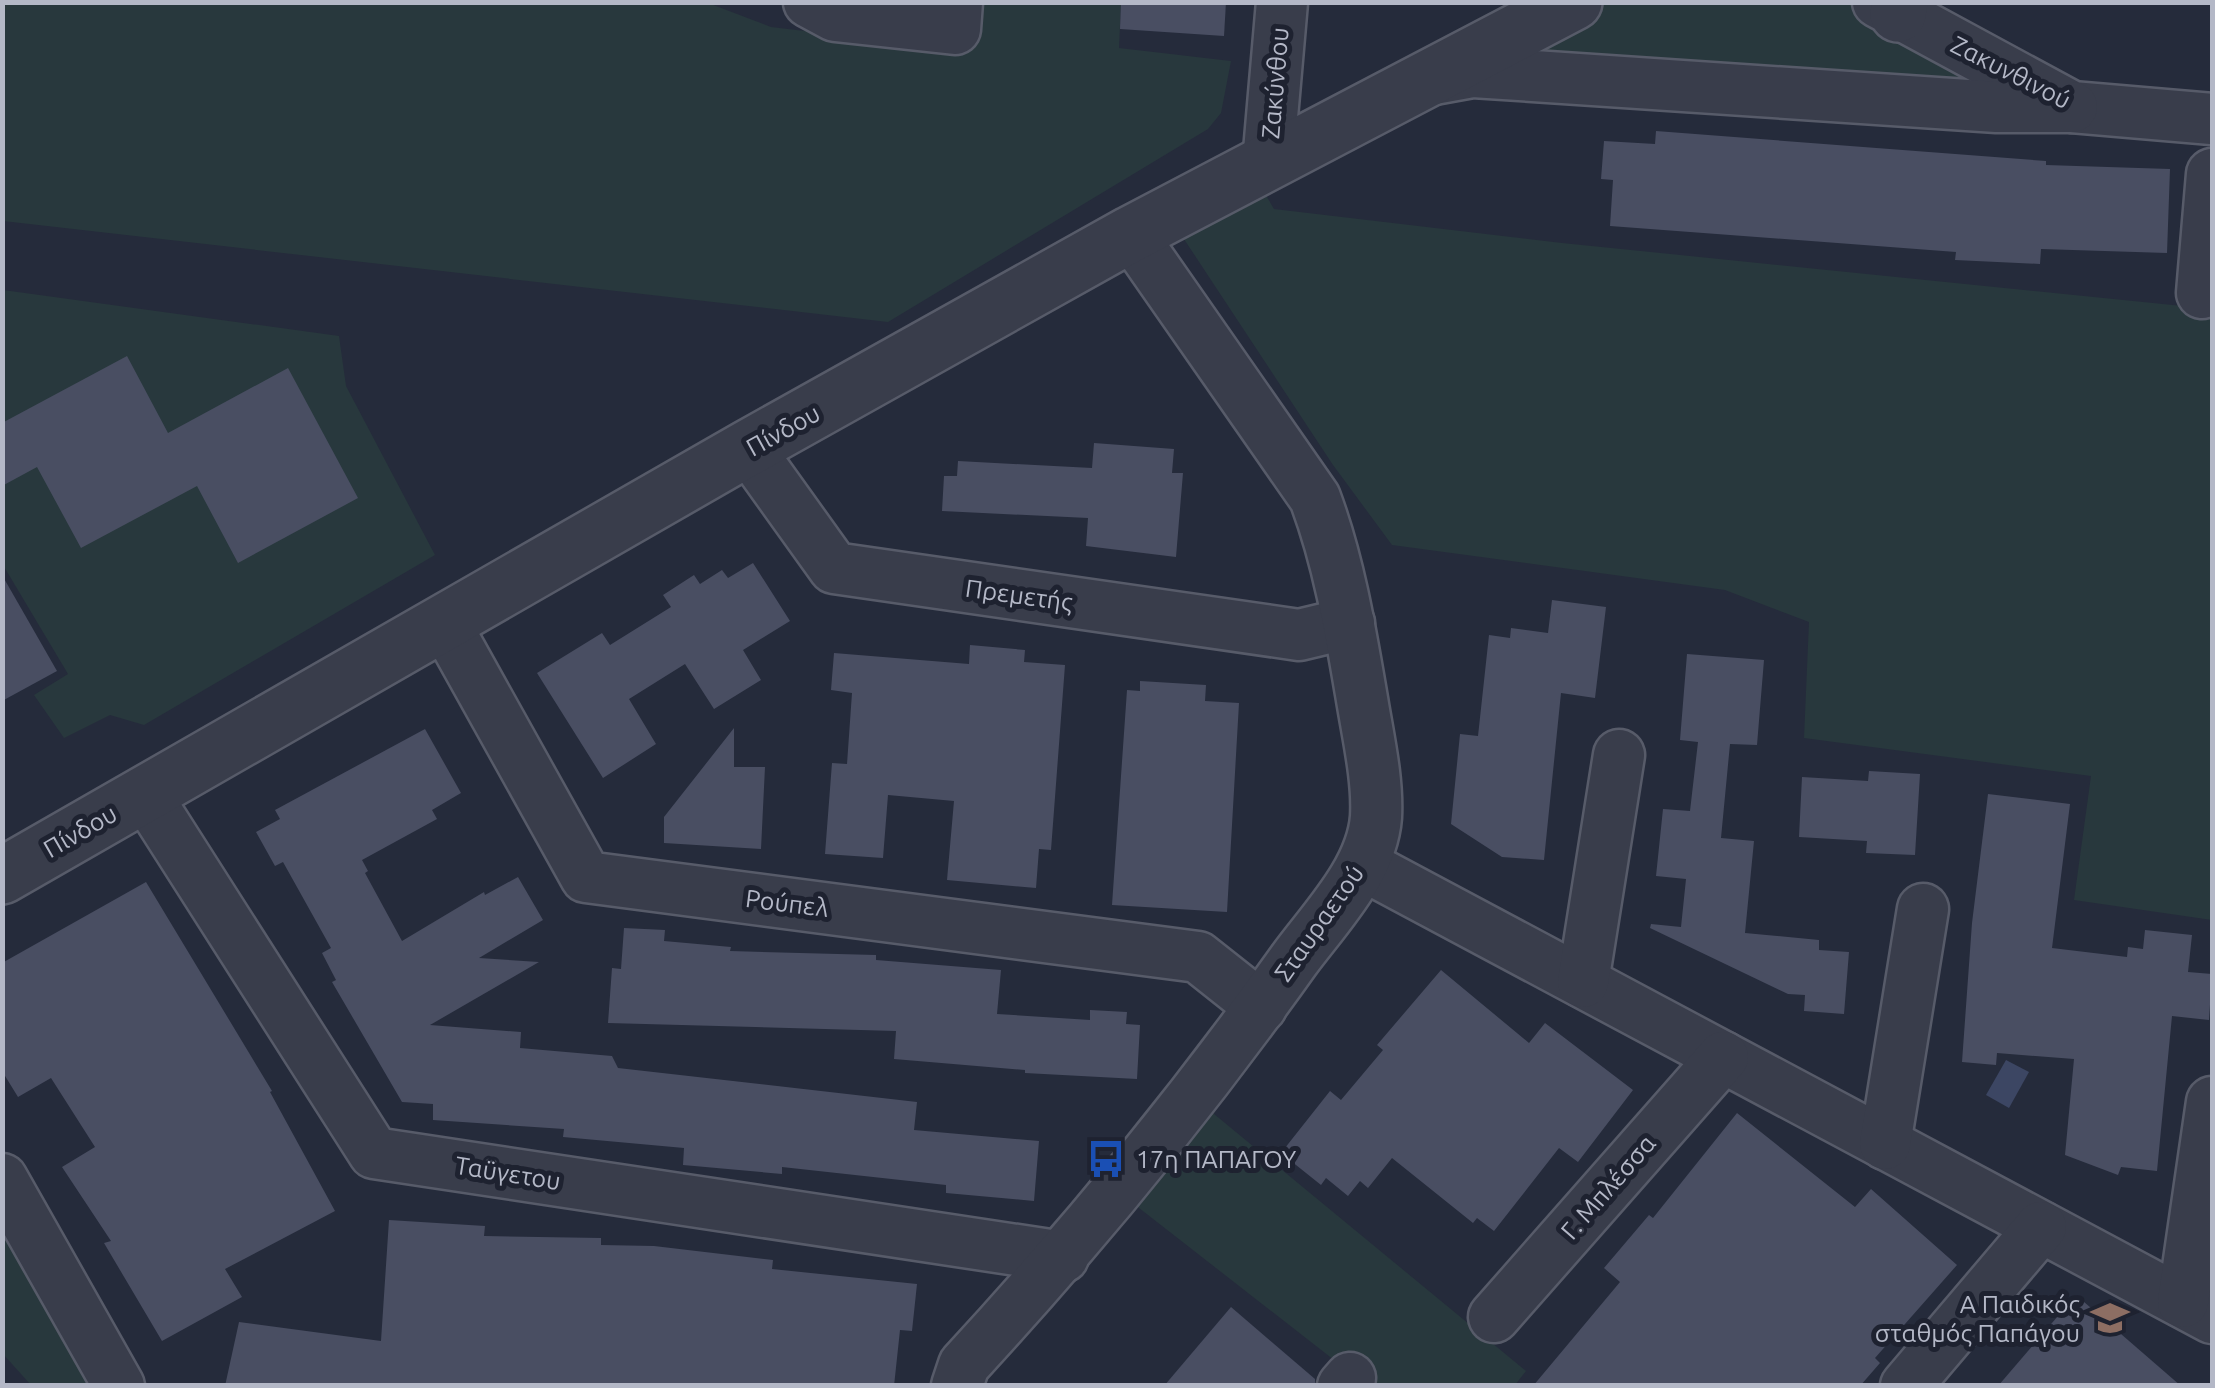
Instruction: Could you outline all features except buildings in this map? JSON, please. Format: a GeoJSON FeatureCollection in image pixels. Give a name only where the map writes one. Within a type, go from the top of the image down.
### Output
{"type":"FeatureCollection","features":[{"type":"Feature","properties":{"kind":"street"},"geometry":{"type":"LineString","coordinates":[[809,2],[835,16],[956,16]]}},
{"type":"Feature","properties":{"kind":"street","name":"Ζακύνθου"},"geometry":{"type":"LineString","coordinates":[[1268,163],[1282,2]]}},
{"type":"Feature","properties":{"kind":"street","name":"Ζακυνθινού"},"geometry":{"type":"LineString","coordinates":[[1892,6],[2072,107],[2212,120]]}},
{"type":"Feature","properties":{"kind":"street","name":"Πίνδου"},"geometry":{"type":"LineString","coordinates":[[2,876],[748,448],[1131,234],[1427,80],[1549,10]]}},
{"type":"Feature","properties":{"kind":"street"},"geometry":{"type":"LineString","coordinates":[[1427,80],[1473,72],[1997,107],[2072,107]]}},
{"type":"Feature","properties":{"kind":"street"},"geometry":{"type":"LineString","coordinates":[[2202,294],[2212,174]]}},
{"type":"Feature","properties":{"kind":"street","name":"Σταυραετού"},"geometry":{"type":"LineString","coordinates":[[957,1386],[964,1365],[1063,1258],[1261,1007],[1363,865],[1376,819],[1371,750],[1349,622],[1329,536],[1314,498],[1131,234]]}},
{"type":"Feature","properties":{"kind":"street","name":"Πρεμετής"},"geometry":{"type":"LineString","coordinates":[[748,448],[834,568],[1299,635],[1349,622]]}},
{"type":"Feature","properties":{"kind":"street","name":"Ρούπελ"},"geometry":{"type":"LineString","coordinates":[[444,622],[586,877],[1198,957],[1261,1007]]}},
{"type":"Feature","properties":{"kind":"street"},"geometry":{"type":"LineString","coordinates":[[1583,982],[1619,756]]}},
{"type":"Feature","properties":{"kind":"street","name":"Ταϋγετου"},"geometry":{"type":"LineString","coordinates":[[145,794],[374,1153],[1063,1258]]}},
{"type":"Feature","properties":{"kind":"street"},"geometry":{"type":"LineString","coordinates":[[1363,865],[2198,1310],[2212,1102]]}},
{"type":"Feature","properties":{"kind":"street"},"geometry":{"type":"LineString","coordinates":[[1885,1144],[1923,909]]}},
{"type":"Feature","properties":{"kind":"street","name":"Γ. Μπλέσσα"},"geometry":{"type":"LineString","coordinates":[[1494,1317],[1722,1057]]}},
{"type":"Feature","properties":{"kind":"street"},"geometry":{"type":"LineString","coordinates":[[2,1179],[119,1386]]}},
{"type":"Feature","properties":{"kind":"street"},"geometry":{"type":"LineString","coordinates":[[1906,1386],[2041,1227]]}},
{"type":"Feature","properties":{"kind":"shaded area"},"geometry":{"type":"Polygon","coordinates":[[[1121,2],[1119,48],[1231,61],[1221,113],[1208,129],[888,322],[3,221],[3,3],[708,3],[771,27],[956,49],[962,3],[1121,2]]]}},
{"type":"Feature","properties":{"kind":"shaded area"},"geometry":{"type":"Polygon","coordinates":[[[1584,3],[1855,3],[2012,99],[1487,56],[1584,3]]]}},
{"type":"Feature","properties":{"kind":"shaded area"},"geometry":{"type":"Polygon","coordinates":[[[1261,187],[1274,209],[1562,243],[2212,309],[2212,920],[2074,900],[2091,776],[1804,738],[1809,622],[1725,590],[1392,545],[1333,465],[1178,230],[1261,187]]]}},
{"type":"Feature","properties":{"kind":"shaded area"},"geometry":{"type":"Polygon","coordinates":[[[3,290],[339,336],[346,386],[435,555],[144,725],[110,715],[64,738],[34,695],[68,674],[3,565],[3,290]]]}},
{"type":"Feature","properties":{"kind":"shaded area"},"geometry":{"type":"Polygon","coordinates":[[[1191,1095],[1526,1371],[1515,1385],[1366,1385],[1116,1190],[1191,1095]]]}},
{"type":"Feature","properties":{"kind":"shaded area"},"geometry":{"type":"Polygon","coordinates":[[[2,1179],[119,1385],[31,1385],[3,1354],[2,1179]]]}},
{"type":"Feature","properties":{"kind":"water"},"geometry":{"type":"Polygon","coordinates":[[[2006,1060],[2029,1072],[2009,1108],[1986,1095],[2006,1060]]]}},
{"type":"Feature","properties":{"kind":"place","name":"17η ΠΑΠΑΓΟΥ"},"geometry":{"type":"Point","coordinates":[1106,1159]}},
{"type":"Feature","properties":{"kind":"place","name":"Α Παιδικός σταθμός Παπάγου"},"geometry":{"type":"Point","coordinates":[2110,1318]}}]}
